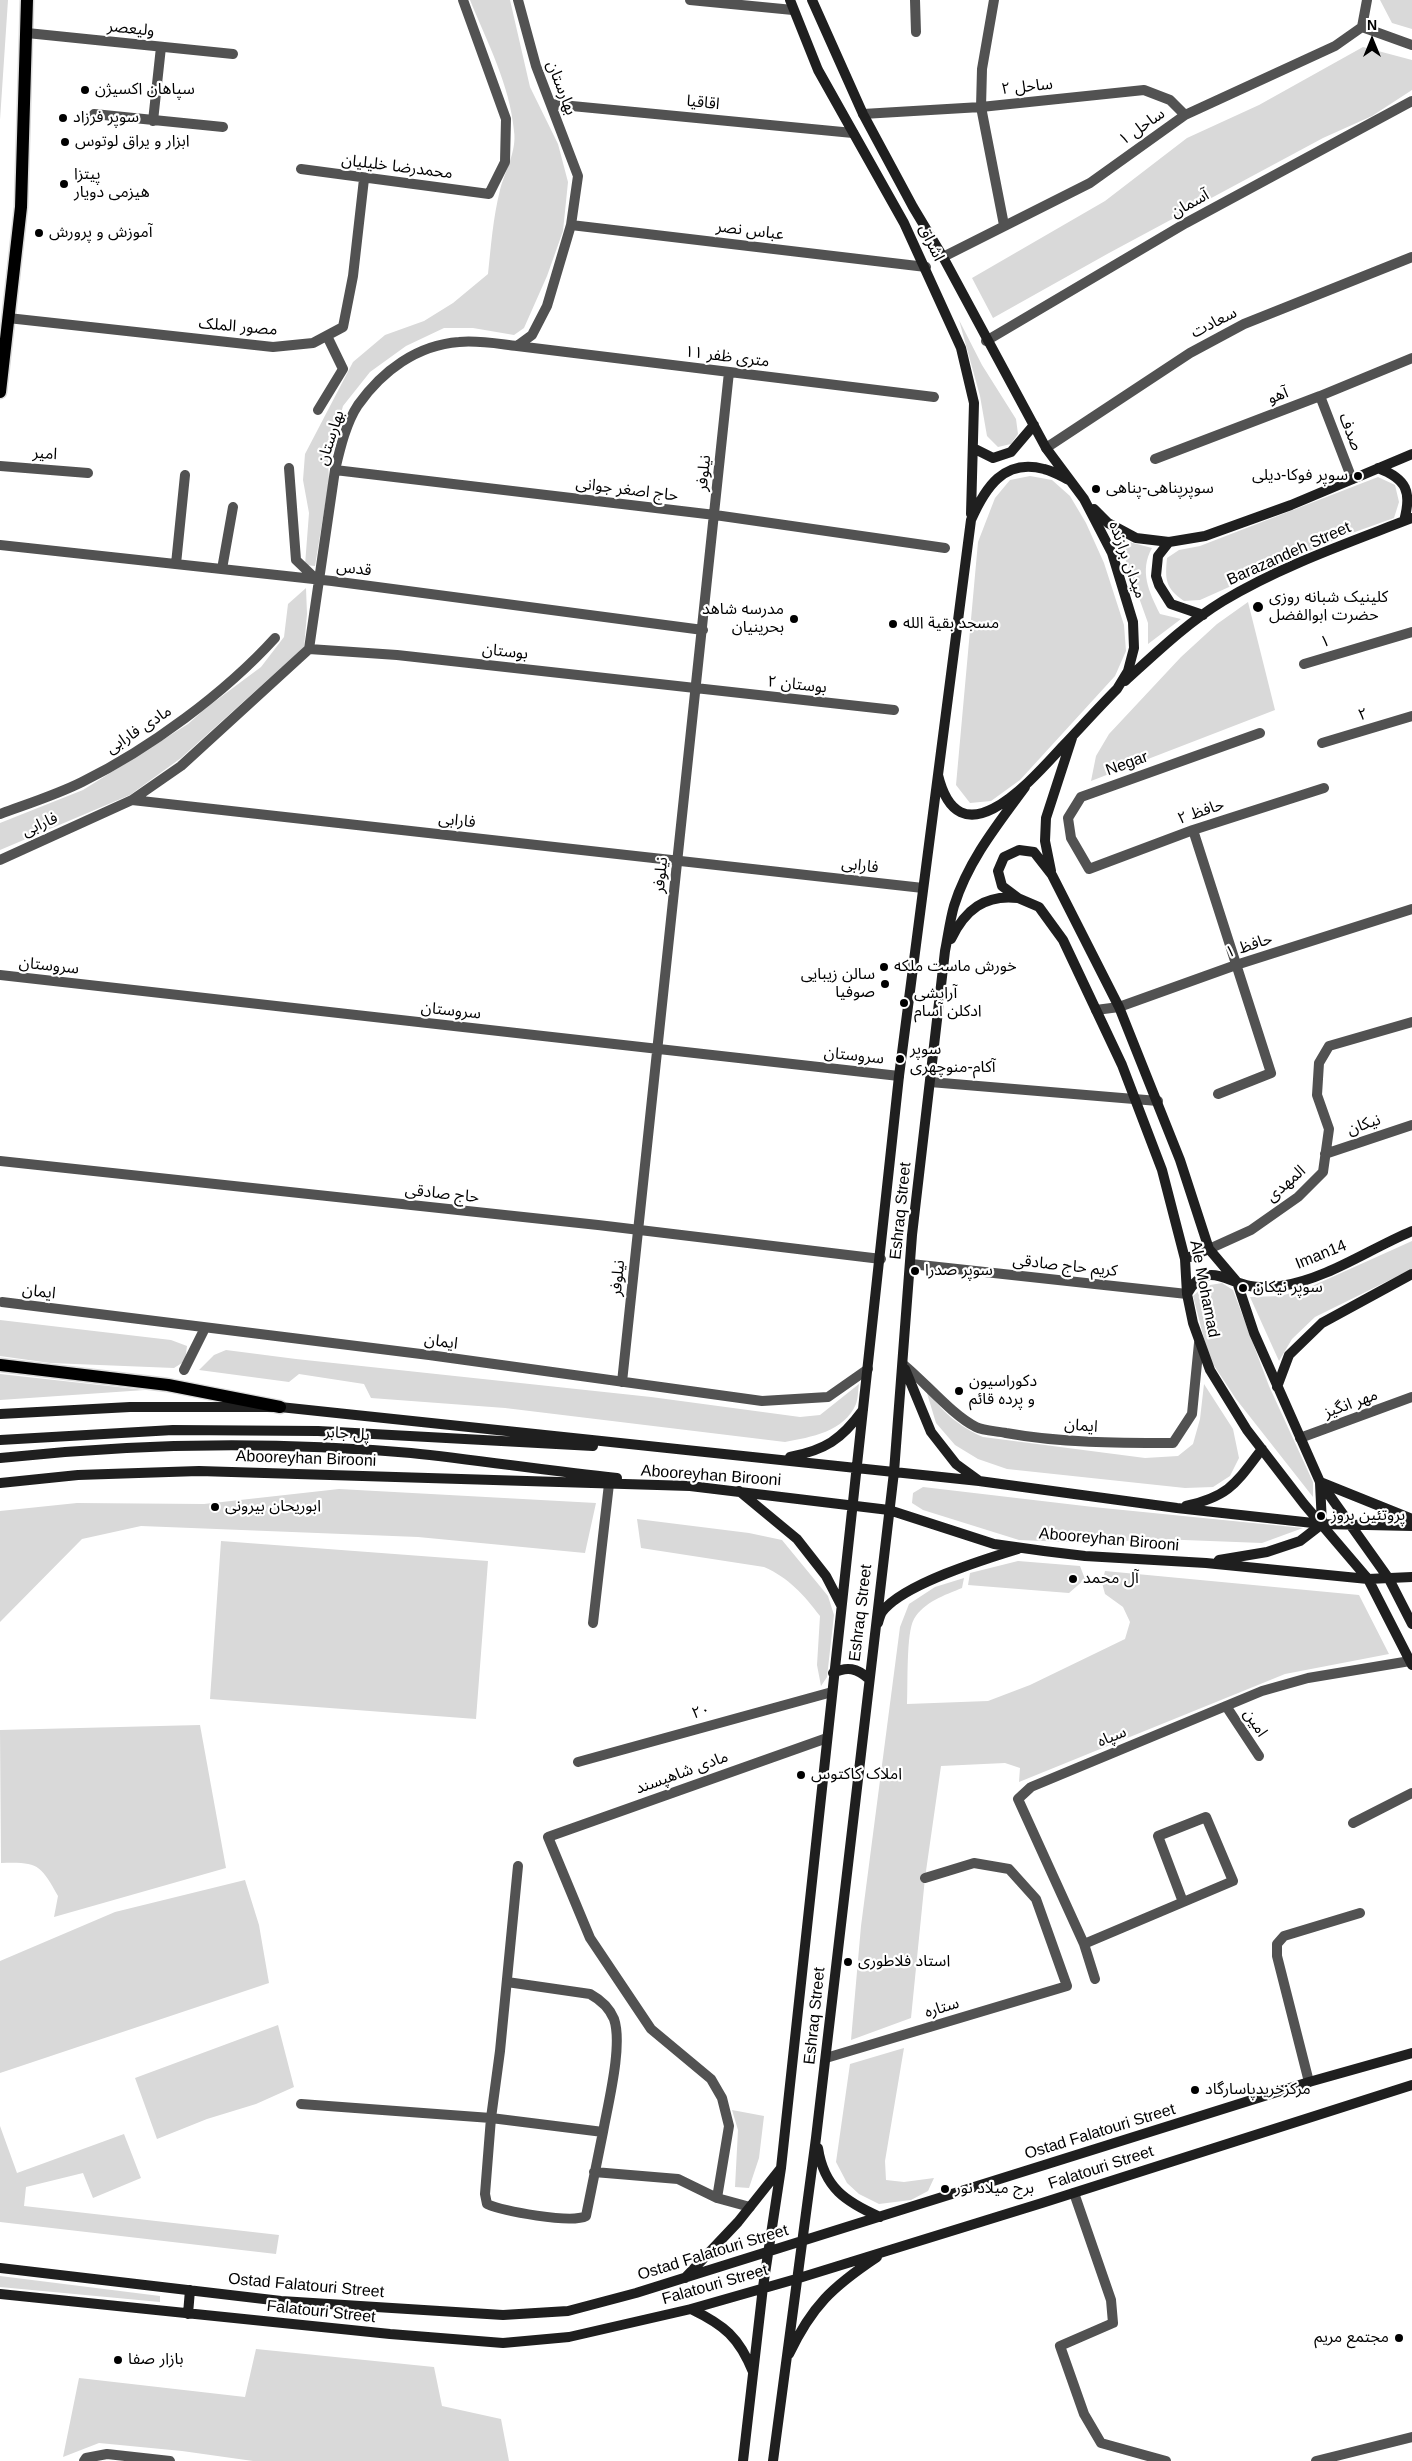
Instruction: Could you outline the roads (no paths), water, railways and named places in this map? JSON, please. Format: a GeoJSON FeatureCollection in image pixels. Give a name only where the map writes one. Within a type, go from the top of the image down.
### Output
{"type":"FeatureCollection","features":[{"type":"Feature","properties":{"kind":"main road"},"geometry":{"type":"LineString","coordinates":[[0,392],[21,207],[27,0]]}},
{"type":"Feature","properties":{"kind":"main road","name":"اشراق"},"geometry":{"type":"LineString","coordinates":[[812,0],[863,114],[913,208],[943,257],[986,341],[1046,448],[1069,480]]}},
{"type":"Feature","properties":{"kind":"main road","name":"اشراق"},"geometry":{"type":"LineString","coordinates":[[791,5],[818,70],[904,223],[926,267],[961,348],[974,403],[971,520]]}},
{"type":"Feature","properties":{"kind":"main road"},"geometry":{"type":"LineString","coordinates":[[973,448],[993,458],[1011,452],[1034,426]]}},
{"type":"Feature","properties":{"kind":"main road"},"geometry":{"type":"LineString","coordinates":[[1084,499],[1108,523],[1136,538],[1169,542],[1205,536],[1291,505],[1412,454]]}},
{"type":"Feature","properties":{"kind":"main road","name":"میدان برازنده"},"geometry":{"type":"LineString","coordinates":[[1016,467],[1044,468],[1069,480],[1084,499],[1112,554],[1132,622],[1134,648],[1128,671],[1117,689],[1024,787],[1006,803],[976,815],[959,810],[949,799],[941,785],[937,770],[971,520],[982,495],[1000,475],[1016,467]]}},
{"type":"Feature","properties":{"kind":"main road"},"geometry":{"type":"LineString","coordinates":[[1378,468],[1394,474],[1406,489],[1408,520]]}},
{"type":"Feature","properties":{"kind":"main road","name":"Barazandeh Street"},"geometry":{"type":"LineString","coordinates":[[1117,689],[1155,653],[1203,615],[1260,581],[1408,520]]}},
{"type":"Feature","properties":{"kind":"main road"},"geometry":{"type":"LineString","coordinates":[[1169,542],[1158,556],[1156,576],[1159,585],[1171,604],[1203,615]]}},
{"type":"Feature","properties":{"kind":"main road"},"geometry":{"type":"LineString","coordinates":[[1052,875],[1045,841],[1046,818],[1073,735]]}},
{"type":"Feature","properties":{"kind":"main road","name":"Eshraq Street"},"geometry":{"type":"LineString","coordinates":[[744,2461],[763,2287],[781,2168],[852,1505],[881,1259],[899,1076],[924,888],[937,770]]}},
{"type":"Feature","properties":{"kind":"main road","name":"Eshraq Street"},"geometry":{"type":"LineString","coordinates":[[773,2461],[784,2364],[826,2058],[868,1678],[894,1472],[904,1365],[910,1264],[945,951],[954,906],[966,873],[980,848],[1024,787]]}},
{"type":"Feature","properties":{"kind":"main road"},"geometry":{"type":"LineString","coordinates":[[1018,898],[1002,886],[998,871],[1004,857],[1018,850],[1034,852],[1052,875]]}},
{"type":"Feature","properties":{"kind":"main road","name":"Ale Mohamad"},"geometry":{"type":"LineString","coordinates":[[1052,875],[1119,1007],[1158,1100],[1209,1249],[1237,1282],[1254,1333],[1320,1482],[1347,1523],[1389,1579],[1412,1624]]}},
{"type":"Feature","properties":{"kind":"main road"},"geometry":{"type":"LineString","coordinates":[[945,951],[955,930],[970,912],[1000,896],[1018,898]]}},
{"type":"Feature","properties":{"kind":"main road","name":"Ale Mohamad"},"geometry":{"type":"LineString","coordinates":[[1018,898],[1039,908],[1063,940],[1135,1098],[1158,1155],[1185,1259],[1187,1294],[1198,1343],[1210,1370],[1247,1430],[1304,1504],[1368,1579],[1411,1663]]}},
{"type":"Feature","properties":{"kind":"main road","name":"Iman14"},"geometry":{"type":"LineString","coordinates":[[1187,1294],[1200,1278],[1218,1274],[1251,1287],[1281,1286],[1314,1277],[1412,1231]]}},
{"type":"Feature","properties":{"kind":"main road"},"geometry":{"type":"LineString","coordinates":[[1185,1259],[1209,1249]]}},
{"type":"Feature","properties":{"kind":"main road"},"geometry":{"type":"LineString","coordinates":[[1277,1387],[1289,1356],[1322,1323],[1412,1274]]}},
{"type":"Feature","properties":{"kind":"main road"},"geometry":{"type":"LineString","coordinates":[[0,1365],[168,1385],[280,1407]]}},
{"type":"Feature","properties":{"kind":"main road"},"geometry":{"type":"LineString","coordinates":[[904,1365],[931,1432],[956,1464],[979,1481]]}},
{"type":"Feature","properties":{"kind":"main road","name":"Abooreyhan Birooni"},"geometry":{"type":"LineString","coordinates":[[0,1414],[130,1407],[280,1407],[857,1467],[979,1481],[1177,1508],[1322,1524],[1347,1523],[1412,1526]]}},
{"type":"Feature","properties":{"kind":"main road"},"geometry":{"type":"LineString","coordinates":[[772,1459],[815,1452],[835,1441],[850,1428],[864,1410]]}},
{"type":"Feature","properties":{"kind":"main road","name":"پل جابر"},"geometry":{"type":"LineString","coordinates":[[0,1440],[172,1430],[318,1431],[689,1450]]}},
{"type":"Feature","properties":{"kind":"main road","name":"پل جابر"},"geometry":{"type":"LineString","coordinates":[[0,1458],[175,1445],[317,1447],[412,1453],[554,1472],[690,1486]]}},
{"type":"Feature","properties":{"kind":"main road"},"geometry":{"type":"LineString","coordinates":[[1177,1508],[1210,1501],[1227,1492],[1262,1449]]}},
{"type":"Feature","properties":{"kind":"main road","name":"Abooreyhan Birooni"},"geometry":{"type":"LineString","coordinates":[[0,1483],[78,1475],[199,1471],[690,1486],[738,1490],[889,1510],[994,1544],[1022,1548],[1085,1556],[1206,1563],[1368,1579],[1412,1578]]}},
{"type":"Feature","properties":{"kind":"main road"},"geometry":{"type":"LineString","coordinates":[[1206,1563],[1267,1552],[1300,1541],[1322,1524],[1320,1482],[1412,1519]]}},
{"type":"Feature","properties":{"kind":"main road"},"geometry":{"type":"LineString","coordinates":[[738,1490],[796,1538],[826,1576],[841,1605]]}},
{"type":"Feature","properties":{"kind":"main road"},"geometry":{"type":"LineString","coordinates":[[873,1635],[882,1612],[910,1590],[980,1561],[1022,1548]]}},
{"type":"Feature","properties":{"kind":"main road"},"geometry":{"type":"LineString","coordinates":[[834,1673],[842,1669],[852,1668],[868,1678]]}},
{"type":"Feature","properties":{"kind":"main road","name":"Ostad Falatouri Street"},"geometry":{"type":"LineString","coordinates":[[0,2268],[280,2301],[502,2315],[568,2311],[684,2278],[1310,2082],[1412,2053]]}},
{"type":"Feature","properties":{"kind":"main road","name":"Falatouri Street"},"geometry":{"type":"LineString","coordinates":[[0,2294],[188,2314],[503,2343],[569,2337],[691,2309],[796,2279],[1412,2085]]}},
{"type":"Feature","properties":{"kind":"main road"},"geometry":{"type":"LineString","coordinates":[[816,2138],[820,2164],[836,2192],[855,2206],[880,2217]]}},
{"type":"Feature","properties":{"kind":"main road"},"geometry":{"type":"LineString","coordinates":[[684,2278],[750,2207],[781,2168]]}},
{"type":"Feature","properties":{"kind":"main road"},"geometry":{"type":"LineString","coordinates":[[784,2364],[801,2330],[816,2306],[853,2273],[888,2250]]}},
{"type":"Feature","properties":{"kind":"main road"},"geometry":{"type":"LineString","coordinates":[[188,2314],[190,2290]]}},
{"type":"Feature","properties":{"kind":"main road"},"geometry":{"type":"LineString","coordinates":[[691,2309],[713,2320],[734,2336],[745,2353],[754,2374]]}},
{"type":"Feature","properties":{"kind":"street","name":"محمدرضا خلیلیان"},"geometry":{"type":"LineString","coordinates":[[301,169],[364,179],[489,194],[505,162],[506,119],[463,0]]}},
{"type":"Feature","properties":{"kind":"street","name":"بهارستان"},"geometry":{"type":"LineString","coordinates":[[309,649],[335,470],[341,444],[357,406],[384,374],[421,349],[460,342],[517,346],[532,335],[547,306],[571,225],[578,176],[536,66],[518,0]]}},
{"type":"Feature","properties":{"kind":"street"},"geometry":{"type":"LineString","coordinates":[[690,0],[791,5]]}},
{"type":"Feature","properties":{"kind":"street"},"geometry":{"type":"LineString","coordinates":[[916,0],[916,32]]}},
{"type":"Feature","properties":{"kind":"street"},"geometry":{"type":"LineString","coordinates":[[994,0],[982,69],[981,107],[1004,225]]}},
{"type":"Feature","properties":{"kind":"street"},"geometry":{"type":"LineString","coordinates":[[1367,0],[1362,27],[1412,45]]}},
{"type":"Feature","properties":{"kind":"street","name":"ساحل ۱"},"geometry":{"type":"LineString","coordinates":[[943,257],[1090,183],[1185,116],[1335,46],[1362,27]]}},
{"type":"Feature","properties":{"kind":"street","name":"ولیعصر"},"geometry":{"type":"LineString","coordinates":[[27,33],[232,54]]}},
{"type":"Feature","properties":{"kind":"street"},"geometry":{"type":"LineString","coordinates":[[153,121],[162,47]]}},
{"type":"Feature","properties":{"kind":"street","name":"ساحل ۲"},"geometry":{"type":"LineString","coordinates":[[863,114],[981,107],[1144,90],[1170,100],[1185,116]]}},
{"type":"Feature","properties":{"kind":"street","name":"آسمان"},"geometry":{"type":"LineString","coordinates":[[986,341],[1186,223],[1412,101]]}},
{"type":"Feature","properties":{"kind":"street","name":"اقاقیا"},"geometry":{"type":"LineString","coordinates":[[551,104],[853,133]]}},
{"type":"Feature","properties":{"kind":"street"},"geometry":{"type":"LineString","coordinates":[[94,114],[223,127]]}},
{"type":"Feature","properties":{"kind":"street","name":"مصور الملک"},"geometry":{"type":"LineString","coordinates":[[8,318],[273,347],[313,343],[343,327],[352,276],[364,179]]}},
{"type":"Feature","properties":{"kind":"street","name":"عباس نصر"},"geometry":{"type":"LineString","coordinates":[[571,225],[926,267]]}},
{"type":"Feature","properties":{"kind":"street","name":"سعادت"},"geometry":{"type":"LineString","coordinates":[[1046,448],[1190,353],[1244,324],[1412,257]]}},
{"type":"Feature","properties":{"kind":"street"},"geometry":{"type":"LineString","coordinates":[[318,410],[343,369],[327,336]]}},
{"type":"Feature","properties":{"kind":"street","name":"۱۱ متری ظفر"},"geometry":{"type":"LineString","coordinates":[[517,346],[934,396]]}},
{"type":"Feature","properties":{"kind":"street","name":"آهو"},"geometry":{"type":"LineString","coordinates":[[1155,459],[1320,396],[1412,358]]}},
{"type":"Feature","properties":{"kind":"street","name":"نیلوفر"},"geometry":{"type":"LineString","coordinates":[[622,1382],[697,689],[729,372]]}},
{"type":"Feature","properties":{"kind":"street","name":"صدف"},"geometry":{"type":"LineString","coordinates":[[1320,396],[1352,479]]}},
{"type":"Feature","properties":{"kind":"street","name":"امیر"},"geometry":{"type":"LineString","coordinates":[[0,466],[88,473]]}},
{"type":"Feature","properties":{"kind":"street"},"geometry":{"type":"LineString","coordinates":[[289,468],[296,560],[318,580]]}},
{"type":"Feature","properties":{"kind":"street","name":"حاج اصغر جوانی"},"geometry":{"type":"LineString","coordinates":[[335,470],[715,516],[945,548]]}},
{"type":"Feature","properties":{"kind":"street"},"geometry":{"type":"LineString","coordinates":[[176,564],[185,475]]}},
{"type":"Feature","properties":{"kind":"street"},"geometry":{"type":"LineString","coordinates":[[222,569],[233,507]]}},
{"type":"Feature","properties":{"kind":"street","name":"قدس"},"geometry":{"type":"LineString","coordinates":[[0,545],[318,580],[703,630]]}},
{"type":"Feature","properties":{"kind":"street","name":"۱"},"geometry":{"type":"LineString","coordinates":[[1304,664],[1412,632]]}},
{"type":"Feature","properties":{"kind":"street","name":"مادی فارابی"},"geometry":{"type":"LineString","coordinates":[[0,814],[81,783],[133,754],[168,731],[254,661],[274,638]]}},
{"type":"Feature","properties":{"kind":"street"},"geometry":{"type":"LineString","coordinates":[[132,800],[181,766],[309,649]]}},
{"type":"Feature","properties":{"kind":"street","name":"بوستان"},"geometry":{"type":"LineString","coordinates":[[309,649],[397,655],[697,689]]}},
{"type":"Feature","properties":{"kind":"street","name":"بوستان ۲"},"geometry":{"type":"LineString","coordinates":[[697,689],[894,710]]}},
{"type":"Feature","properties":{"kind":"street","name":"۲"},"geometry":{"type":"LineString","coordinates":[[1322,743],[1412,716]]}},
{"type":"Feature","properties":{"kind":"street","name":"Negar"},"geometry":{"type":"LineString","coordinates":[[1089,869],[1071,838],[1068,818],[1081,797],[1260,733]]}},
{"type":"Feature","properties":{"kind":"street","name":"حافظ ۲"},"geometry":{"type":"LineString","coordinates":[[1089,869],[1193,830],[1324,788]]}},
{"type":"Feature","properties":{"kind":"street","name":"فارابی"},"geometry":{"type":"LineString","coordinates":[[0,860],[132,800],[924,888]]}},
{"type":"Feature","properties":{"kind":"street"},"geometry":{"type":"LineString","coordinates":[[1193,830],[1270,1073],[1218,1094]]}},
{"type":"Feature","properties":{"kind":"street","name":"حافظ ۱"},"geometry":{"type":"LineString","coordinates":[[1096,1010],[1119,1007],[1236,965],[1412,908]]}},
{"type":"Feature","properties":{"kind":"street","name":"سروستان"},"geometry":{"type":"LineString","coordinates":[[0,975],[899,1076]]}},
{"type":"Feature","properties":{"kind":"street","name":"المهدی"},"geometry":{"type":"LineString","coordinates":[[1209,1249],[1251,1230],[1298,1197],[1323,1172],[1329,1129],[1317,1095],[1318,1063],[1329,1046],[1412,1022]]}},
{"type":"Feature","properties":{"kind":"street"},"geometry":{"type":"LineString","coordinates":[[930,1082],[1158,1100]]}},
{"type":"Feature","properties":{"kind":"street","name":"نیکان"},"geometry":{"type":"LineString","coordinates":[[1325,1154],[1412,1125]]}},
{"type":"Feature","properties":{"kind":"street","name":"حاج صادقی"},"geometry":{"type":"LineString","coordinates":[[0,1161],[638,1230],[881,1259]]}},
{"type":"Feature","properties":{"kind":"street","name":"کریم حاج صادقی"},"geometry":{"type":"LineString","coordinates":[[910,1264],[1187,1294]]}},
{"type":"Feature","properties":{"kind":"street","name":"ایمان"},"geometry":{"type":"LineString","coordinates":[[2,1302],[429,1355],[762,1401],[828,1397],[868,1369]]}},
{"type":"Feature","properties":{"kind":"street"},"geometry":{"type":"LineString","coordinates":[[184,1370],[205,1328]]}},
{"type":"Feature","properties":{"kind":"street","name":"ایمان"},"geometry":{"type":"LineString","coordinates":[[904,1365],[926,1383],[948,1406],[977,1428],[1019,1435],[1094,1443],[1173,1444],[1192,1414],[1198,1343]]}},
{"type":"Feature","properties":{"kind":"street","name":"مهر انگیز"},"geometry":{"type":"LineString","coordinates":[[1300,1438],[1412,1398]]}},
{"type":"Feature","properties":{"kind":"street"},"geometry":{"type":"LineString","coordinates":[[594,1623],[609,1484]]}},
{"type":"Feature","properties":{"kind":"street","name":"سپاه"},"geometry":{"type":"LineString","coordinates":[[1095,1979],[1084,1944],[1018,1799],[1031,1787],[1262,1691],[1308,1678],[1411,1663]]}},
{"type":"Feature","properties":{"kind":"street","name":"۲۰"},"geometry":{"type":"LineString","coordinates":[[578,1762],[832,1692]]}},
{"type":"Feature","properties":{"kind":"street","name":"امین"},"geometry":{"type":"LineString","coordinates":[[1226,1706],[1259,1756]]}},
{"type":"Feature","properties":{"kind":"street","name":"مادی شاهپسند"},"geometry":{"type":"LineString","coordinates":[[717,2198],[729,2126],[722,2098],[711,2079],[651,2029],[590,1938],[548,1837],[827,1738]]}},
{"type":"Feature","properties":{"kind":"street"},"geometry":{"type":"LineString","coordinates":[[1353,1823],[1412,1793]]}},
{"type":"Feature","properties":{"kind":"street"},"geometry":{"type":"LineString","coordinates":[[1084,1944],[1233,1881],[1206,1817],[1158,1836],[1183,1902]]}},
{"type":"Feature","properties":{"kind":"street","name":"ستاره"},"geometry":{"type":"LineString","coordinates":[[826,2058],[1066,1986],[1036,1898],[1009,1869],[974,1863],[925,1878]]}},
{"type":"Feature","properties":{"kind":"street"},"geometry":{"type":"LineString","coordinates":[[507,1982],[590,1994],[601,2000],[608,2009],[617,2034],[603,2132],[588,2212],[582,2219],[571,2220],[500,2210],[487,2204],[484,2194],[490,2118],[507,1982],[518,1866]]}},
{"type":"Feature","properties":{"kind":"street"},"geometry":{"type":"LineString","coordinates":[[1310,2082],[1276,1956],[1276,1944],[1284,1936],[1360,1913]]}},
{"type":"Feature","properties":{"kind":"street"},"geometry":{"type":"LineString","coordinates":[[301,2104],[490,2118],[603,2132]]}},
{"type":"Feature","properties":{"kind":"street"},"geometry":{"type":"LineString","coordinates":[[594,2172],[678,2179],[717,2198],[750,2207]]}},
{"type":"Feature","properties":{"kind":"street"},"geometry":{"type":"LineString","coordinates":[[1074,2193],[1111,2300],[1113,2323],[1060,2346],[1084,2414],[1101,2443],[1166,2461]]}},
{"type":"Feature","properties":{"kind":"street"},"geometry":{"type":"LineString","coordinates":[[1316,2461],[1412,2437]]}},
{"type":"Feature","properties":{"kind":"street"},"geometry":{"type":"LineString","coordinates":[[84,2461],[86,2458],[107,2454],[170,2461]]}},
{"type":"Feature","properties":{"kind":"place","name":"سپاهان اکسیژن"},"geometry":{"type":"Point","coordinates":[85,90]}},
{"type":"Feature","properties":{"kind":"place","name":"سوپر فرزاد"},"geometry":{"type":"Point","coordinates":[63,118]}},
{"type":"Feature","properties":{"kind":"place","name":"ابزار و یراق لوتوس"},"geometry":{"type":"Point","coordinates":[65,142]}},
{"type":"Feature","properties":{"kind":"place","name":"پیتزا هیزمی دویار"},"geometry":{"type":"Point","coordinates":[64,184]}},
{"type":"Feature","properties":{"kind":"place","name":"آموزش و پرورش"},"geometry":{"type":"Point","coordinates":[39,233]}},
{"type":"Feature","properties":{"kind":"place","name":"سوپر فوکا-دیلی"},"geometry":{"type":"Point","coordinates":[1358,476]}},
{"type":"Feature","properties":{"kind":"place","name":"سوپرپناهی-پناهی"},"geometry":{"type":"Point","coordinates":[1096,489]}},
{"type":"Feature","properties":{"kind":"place","name":"کلینیک شبانه روزی حضرت ابوالفضل"},"geometry":{"type":"Point","coordinates":[1258,607]}},
{"type":"Feature","properties":{"kind":"place","name":"مدرسه شاهد بحرینیان"},"geometry":{"type":"Point","coordinates":[794,619]}},
{"type":"Feature","properties":{"kind":"place","name":"مسجد بقیة الله"},"geometry":{"type":"Point","coordinates":[893,624]}},
{"type":"Feature","properties":{"kind":"place","name":"خورش ماست ملکه"},"geometry":{"type":"Point","coordinates":[884,967]}},
{"type":"Feature","properties":{"kind":"place","name":"سالن زیبایی صوفیا"},"geometry":{"type":"Point","coordinates":[885,984]}},
{"type":"Feature","properties":{"kind":"place","name":"آرایشی ادکلن آسام"},"geometry":{"type":"Point","coordinates":[904,1003]}},
{"type":"Feature","properties":{"kind":"place","name":"سوپر آکام-منوچهری"},"geometry":{"type":"Point","coordinates":[900,1059]}},
{"type":"Feature","properties":{"kind":"place","name":"سوپر صدرا"},"geometry":{"type":"Point","coordinates":[915,1271]}},
{"type":"Feature","properties":{"kind":"place","name":"سوپر نیکان"},"geometry":{"type":"Point","coordinates":[1243,1288]}},
{"type":"Feature","properties":{"kind":"place","name":"دکوراسیون و پرده قائم"},"geometry":{"type":"Point","coordinates":[959,1391]}},
{"type":"Feature","properties":{"kind":"place","name":"ابوریحان بیرونی"},"geometry":{"type":"Point","coordinates":[215,1507]}},
{"type":"Feature","properties":{"kind":"place","name":"پروتئین بروز"},"geometry":{"type":"Point","coordinates":[1321,1516]}},
{"type":"Feature","properties":{"kind":"place","name":"آل محمد"},"geometry":{"type":"Point","coordinates":[1073,1579]}},
{"type":"Feature","properties":{"kind":"place","name":"املاک کاکتوس"},"geometry":{"type":"Point","coordinates":[801,1775]}},
{"type":"Feature","properties":{"kind":"place","name":"استاد فلاطوری"},"geometry":{"type":"Point","coordinates":[848,1962]}},
{"type":"Feature","properties":{"kind":"place","name":"مرکزخریدپاسارگاد"},"geometry":{"type":"Point","coordinates":[1195,2090]}},
{"type":"Feature","properties":{"kind":"place","name":"برج میلاد نور"},"geometry":{"type":"Point","coordinates":[945,2189]}},
{"type":"Feature","properties":{"kind":"place","name":"مجتمع مریم"},"geometry":{"type":"Point","coordinates":[1399,2338]}},
{"type":"Feature","properties":{"kind":"place","name":"بازار صفا"},"geometry":{"type":"Point","coordinates":[118,2360]}}]}
